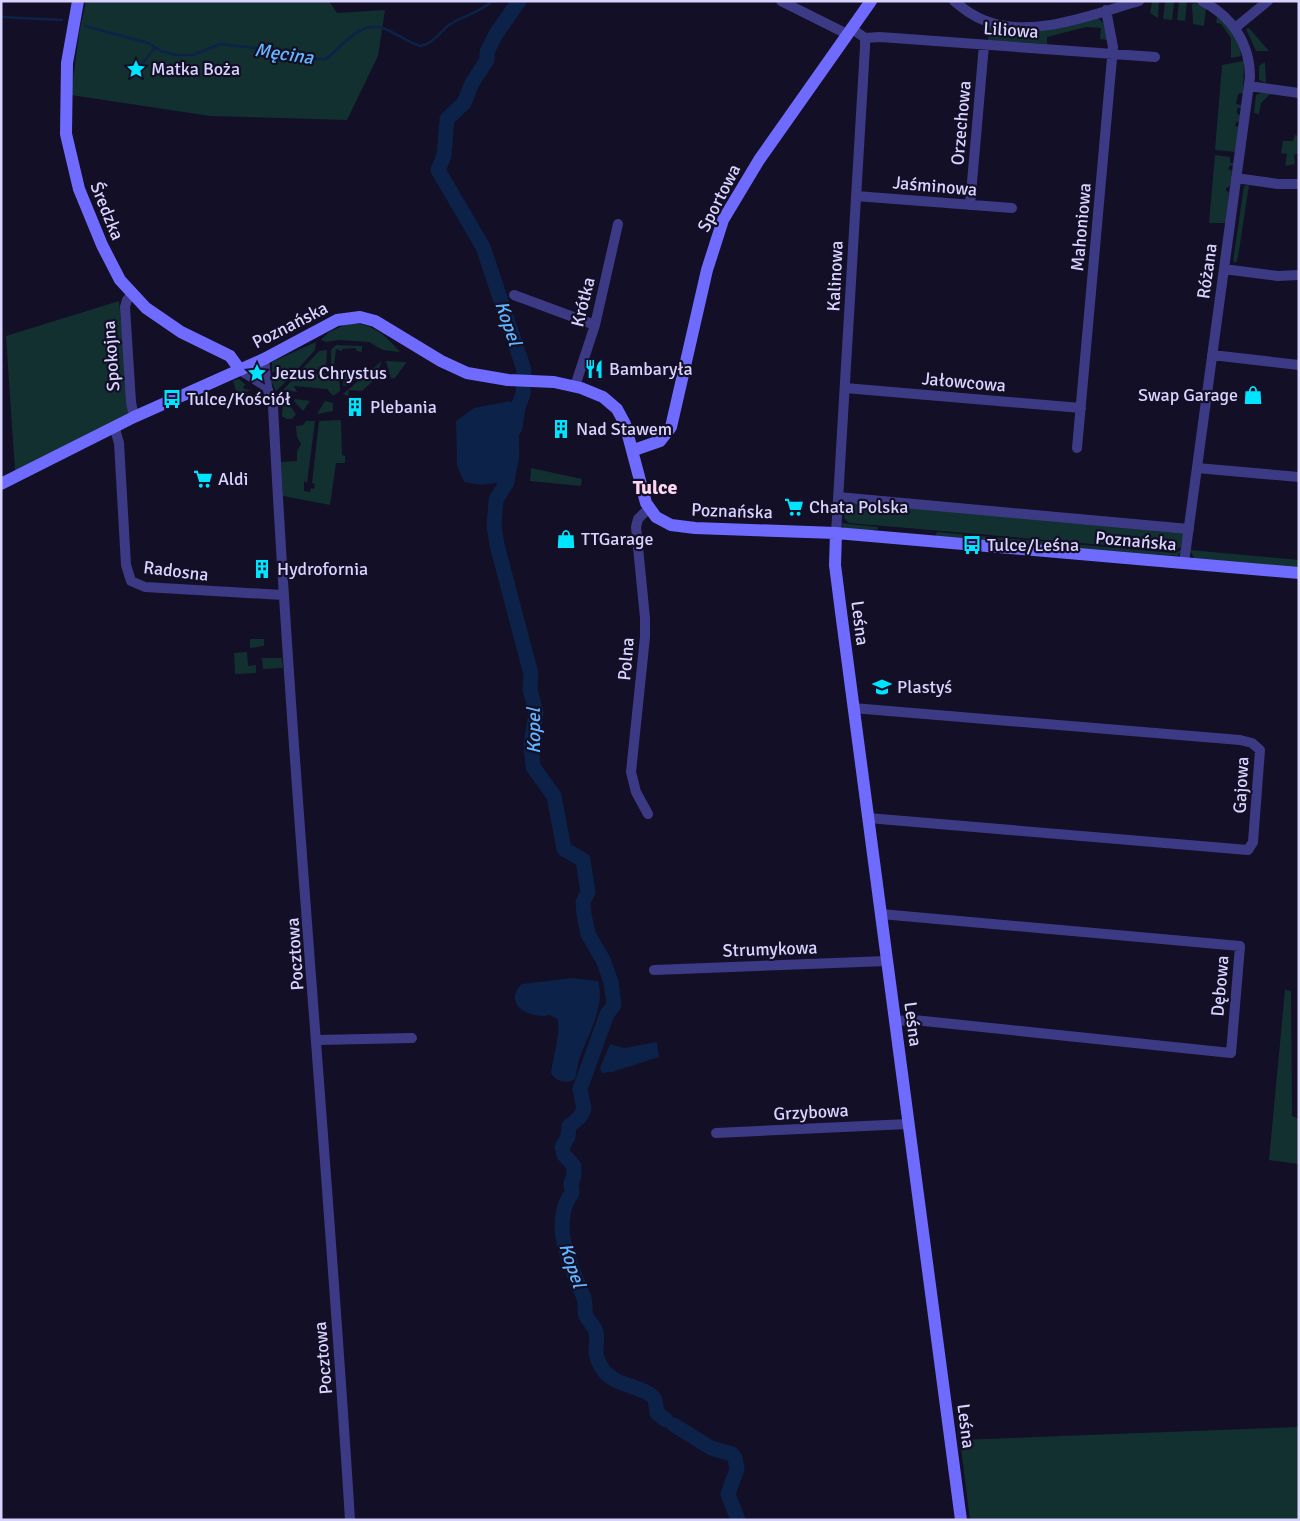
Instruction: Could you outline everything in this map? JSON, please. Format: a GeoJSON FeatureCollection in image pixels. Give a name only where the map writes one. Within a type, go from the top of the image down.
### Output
{"type":"FeatureCollection","features":[{"type":"Feature","properties":{"kind":"street","name":"Średzka"},"geometry":{"type":"LineString","coordinates":[[78,1],[67,63],[64,105],[68,147],[79,189],[102,245],[115,272],[132,295],[164,322],[230,356],[240,370]]}},
{"type":"Feature","properties":{"kind":"street"},"geometry":{"type":"LineString","coordinates":[[781,1],[864,38]]}},
{"type":"Feature","properties":{"kind":"street","name":"Sportowa"},"geometry":{"type":"LineString","coordinates":[[634,450],[660,441],[671,427],[708,270],[723,220],[759,160],[871,1]]}},
{"type":"Feature","properties":{"kind":"street"},"geometry":{"type":"LineString","coordinates":[[954,1],[980,19],[1014,27],[1041,27],[1100,8],[1139,1]]}},
{"type":"Feature","properties":{"kind":"street","name":"Różana"},"geometry":{"type":"LineString","coordinates":[[1184,563],[1249,86],[1248,57],[1235,28],[1222,14],[1202,1]]}},
{"type":"Feature","properties":{"kind":"street"},"geometry":{"type":"LineString","coordinates":[[1235,28],[1268,1]]}},
{"type":"Feature","properties":{"kind":"street","name":"Mahoniowa"},"geometry":{"type":"LineString","coordinates":[[1077,448],[1112,53],[1112,36],[1100,8]]}},
{"type":"Feature","properties":{"kind":"street","name":"Liliowa"},"geometry":{"type":"LineString","coordinates":[[864,38],[984,44],[1155,57]]}},
{"type":"Feature","properties":{"kind":"street","name":"Kalinowa"},"geometry":{"type":"LineString","coordinates":[[836,533],[864,38]]}},
{"type":"Feature","properties":{"kind":"street","name":"Orzechowa"},"geometry":{"type":"LineString","coordinates":[[970,205],[984,44]]}},
{"type":"Feature","properties":{"kind":"street"},"geometry":{"type":"LineString","coordinates":[[1249,86],[1299,93]]}},
{"type":"Feature","properties":{"kind":"street"},"geometry":{"type":"LineString","coordinates":[[1236,178],[1299,184]]}},
{"type":"Feature","properties":{"kind":"street","name":"Jaśminowa"},"geometry":{"type":"LineString","coordinates":[[856,196],[1012,208]]}},
{"type":"Feature","properties":{"kind":"street","name":"Krótka"},"geometry":{"type":"LineString","coordinates":[[575,386],[596,325],[618,224]]}},
{"type":"Feature","properties":{"kind":"street"},"geometry":{"type":"LineString","coordinates":[[1224,269],[1278,276],[1299,275]]}},
{"type":"Feature","properties":{"kind":"street","name":"Spokojna"},"geometry":{"type":"LineString","coordinates":[[132,295],[124,307],[131,402],[134,416]]}},
{"type":"Feature","properties":{"kind":"street"},"geometry":{"type":"LineString","coordinates":[[514,295],[596,325]]}},
{"type":"Feature","properties":{"kind":"street","name":"Poznańska"},"geometry":{"type":"LineString","coordinates":[[1,484],[134,416],[264,359],[337,320],[360,316],[375,321],[467,373],[554,382],[575,386],[598,394],[612,404],[625,424],[634,450],[642,492],[649,508],[661,520],[682,526],[836,533],[1299,573]]}},
{"type":"Feature","properties":{"kind":"street"},"geometry":{"type":"LineString","coordinates":[[1212,355],[1299,365]]}},
{"type":"Feature","properties":{"kind":"street","name":"Pocztowa"},"geometry":{"type":"LineString","coordinates":[[264,359],[267,387],[273,406],[283,595],[317,1040],[350,1520]]}},
{"type":"Feature","properties":{"kind":"street"},"geometry":{"type":"LineString","coordinates":[[240,370],[267,387]]}},
{"type":"Feature","properties":{"kind":"street","name":"Jałowcowa"},"geometry":{"type":"LineString","coordinates":[[845,388],[1081,408]]}},
{"type":"Feature","properties":{"kind":"street","name":"Radosna"},"geometry":{"type":"LineString","coordinates":[[114,426],[118,443],[126,565],[131,581],[145,587],[283,595]]}},
{"type":"Feature","properties":{"kind":"street"},"geometry":{"type":"LineString","coordinates":[[1197,468],[1299,477]]}},
{"type":"Feature","properties":{"kind":"street","name":"Poznańska"},"geometry":{"type":"LineString","coordinates":[[838,497],[1189,529]]}},
{"type":"Feature","properties":{"kind":"street","name":"Polna"},"geometry":{"type":"LineString","coordinates":[[648,814],[636,792],[631,772],[645,637],[645,618],[636,527],[638,519],[649,508]]}},
{"type":"Feature","properties":{"kind":"street","name":"Leśna"},"geometry":{"type":"LineString","coordinates":[[836,533],[835,564],[853,708],[960,1520]]}},
{"type":"Feature","properties":{"kind":"street","name":"Gajowa"},"geometry":{"type":"LineString","coordinates":[[853,708],[1240,740],[1252,743],[1260,750],[1253,842],[1248,850],[868,818]]}},
{"type":"Feature","properties":{"kind":"street","name":"Dębowa"},"geometry":{"type":"LineString","coordinates":[[880,914],[1240,946],[1231,1053],[914,1020],[895,1021]]}},
{"type":"Feature","properties":{"kind":"street","name":"Strumykowa"},"geometry":{"type":"LineString","coordinates":[[654,970],[887,961]]}},
{"type":"Feature","properties":{"kind":"street"},"geometry":{"type":"LineString","coordinates":[[317,1040],[412,1038]]}},
{"type":"Feature","properties":{"kind":"street","name":"Grzybowa"},"geometry":{"type":"LineString","coordinates":[[716,1133],[908,1124]]}},
{"type":"Feature","properties":{"kind":"green space"},"geometry":{"type":"Polygon","coordinates":[[[86,1],[329,1],[337,13],[385,10],[378,56],[347,120],[210,116],[71,95],[79,33],[86,1]]]}},
{"type":"Feature","properties":{"kind":"green space"},"geometry":{"type":"Polygon","coordinates":[[[1159,1],[1158,18],[1150,13],[1152,2],[1159,1]]]}},
{"type":"Feature","properties":{"kind":"green space"},"geometry":{"type":"Polygon","coordinates":[[[1165,1],[1173,1],[1174,3],[1172,20],[1163,19],[1165,1]]]}},
{"type":"Feature","properties":{"kind":"green space"},"geometry":{"type":"Polygon","coordinates":[[[1179,1],[1187,1],[1185,21],[1177,20],[1179,1]]]}},
{"type":"Feature","properties":{"kind":"green space"},"geometry":{"type":"Polygon","coordinates":[[[1195,3],[1206,8],[1204,26],[1193,24],[1192,4],[1195,3]]]}},
{"type":"Feature","properties":{"kind":"green space"},"geometry":{"type":"Polygon","coordinates":[[[1217,16],[1233,34],[1239,45],[1241,56],[1231,58],[1231,38],[1221,24],[1216,23],[1217,16]]]}},
{"type":"Feature","properties":{"kind":"green space"},"geometry":{"type":"Polygon","coordinates":[[[1098,18],[1103,23],[1107,40],[1100,39],[1101,28],[1086,27],[1047,37],[1047,44],[988,40],[988,27],[1028,32],[1098,18]]]}},
{"type":"Feature","properties":{"kind":"green space"},"geometry":{"type":"Polygon","coordinates":[[[1249,28],[1269,51],[1256,51],[1246,29],[1249,28]]]}},
{"type":"Feature","properties":{"kind":"green space"},"geometry":{"type":"Polygon","coordinates":[[[1244,61],[1243,93],[1238,94],[1236,104],[1241,105],[1241,108],[1237,108],[1237,114],[1241,115],[1240,122],[1236,122],[1235,126],[1239,127],[1236,152],[1215,150],[1222,65],[1244,61]]]}},
{"type":"Feature","properties":{"kind":"green space"},"geometry":{"type":"Polygon","coordinates":[[[1265,62],[1266,83],[1259,80],[1259,66],[1265,62]]]}},
{"type":"Feature","properties":{"kind":"green space"},"geometry":{"type":"Polygon","coordinates":[[[1261,93],[1270,94],[1261,103],[1259,114],[1254,113],[1256,95],[1261,93]]]}},
{"type":"Feature","properties":{"kind":"green space"},"geometry":{"type":"Polygon","coordinates":[[[1295,135],[1299,136],[1299,153],[1294,155],[1295,164],[1285,166],[1287,154],[1281,153],[1283,141],[1293,141],[1295,135]]]}},
{"type":"Feature","properties":{"kind":"green space"},"geometry":{"type":"Polygon","coordinates":[[[1215,155],[1230,157],[1230,163],[1233,163],[1233,166],[1230,165],[1228,169],[1232,171],[1230,186],[1226,188],[1226,191],[1229,192],[1226,223],[1209,223],[1215,155]]]}},
{"type":"Feature","properties":{"kind":"green space"},"geometry":{"type":"Polygon","coordinates":[[[1249,185],[1236,263],[1233,261],[1244,186],[1249,185]]]}},
{"type":"Feature","properties":{"kind":"green space"},"geometry":{"type":"Polygon","coordinates":[[[119,301],[129,414],[15,471],[6,336],[119,301]]]}},
{"type":"Feature","properties":{"kind":"green space"},"geometry":{"type":"Polygon","coordinates":[[[349,323],[365,325],[378,331],[400,352],[383,350],[369,342],[339,340],[326,342],[321,340],[329,332],[349,323]]]}},
{"type":"Feature","properties":{"kind":"green space"},"geometry":{"type":"Polygon","coordinates":[[[316,342],[315,350],[296,371],[272,372],[272,362],[316,342]]]}},
{"type":"Feature","properties":{"kind":"green space"},"geometry":{"type":"Polygon","coordinates":[[[336,345],[362,346],[362,352],[357,351],[355,348],[342,349],[342,351],[336,349],[334,367],[331,366],[331,350],[336,345]]]}},
{"type":"Feature","properties":{"kind":"green space"},"geometry":{"type":"Polygon","coordinates":[[[327,350],[326,369],[301,370],[319,351],[327,350]]]}},
{"type":"Feature","properties":{"kind":"green space"},"geometry":{"type":"Polygon","coordinates":[[[382,361],[374,380],[362,391],[349,390],[348,396],[343,394],[382,361]]]}},
{"type":"Feature","properties":{"kind":"green space"},"geometry":{"type":"Polygon","coordinates":[[[386,361],[406,363],[395,378],[391,379],[386,361]]]}},
{"type":"Feature","properties":{"kind":"green space"},"geometry":{"type":"Polygon","coordinates":[[[359,371],[360,373],[346,386],[343,385],[344,374],[359,371]]]}},
{"type":"Feature","properties":{"kind":"green space"},"geometry":{"type":"Polygon","coordinates":[[[335,373],[339,379],[340,391],[333,396],[327,389],[294,386],[297,392],[283,390],[298,374],[335,373]]]}},
{"type":"Feature","properties":{"kind":"green space"},"geometry":{"type":"Polygon","coordinates":[[[293,375],[276,391],[272,383],[272,376],[293,375]]]}},
{"type":"Feature","properties":{"kind":"green space"},"geometry":{"type":"Polygon","coordinates":[[[239,379],[246,385],[243,386],[244,389],[251,390],[243,393],[236,391],[233,381],[239,379]]]}},
{"type":"Feature","properties":{"kind":"green space"},"geometry":{"type":"Polygon","coordinates":[[[280,396],[283,396],[296,414],[292,419],[286,419],[282,416],[283,401],[280,396]]]}},
{"type":"Feature","properties":{"kind":"green space"},"geometry":{"type":"Polygon","coordinates":[[[295,399],[310,401],[303,411],[294,401],[295,399]]]}},
{"type":"Feature","properties":{"kind":"green space"},"geometry":{"type":"Polygon","coordinates":[[[325,401],[333,403],[333,411],[317,414],[325,401]]]}},
{"type":"Feature","properties":{"kind":"green space"},"geometry":{"type":"Polygon","coordinates":[[[341,420],[342,455],[345,456],[345,463],[336,463],[330,505],[283,496],[281,462],[297,461],[297,451],[301,444],[297,437],[296,426],[303,425],[306,421],[315,421],[307,483],[304,481],[304,491],[310,492],[311,488],[314,489],[315,484],[312,483],[319,421],[341,420]]]}},
{"type":"Feature","properties":{"kind":"green space"},"geometry":{"type":"Polygon","coordinates":[[[636,424],[642,427],[663,425],[653,433],[649,433],[642,431],[636,424]]]}},
{"type":"Feature","properties":{"kind":"green space"},"geometry":{"type":"Polygon","coordinates":[[[531,468],[582,479],[581,486],[530,481],[531,468]]]}},
{"type":"Feature","properties":{"kind":"green space"},"geometry":{"type":"Polygon","coordinates":[[[842,500],[1184,531],[1181,547],[1174,551],[849,523],[844,518],[845,505],[842,500]]]}},
{"type":"Feature","properties":{"kind":"green space"},"geometry":{"type":"Polygon","coordinates":[[[840,523],[878,527],[878,529],[867,531],[844,528],[840,523]]]}},
{"type":"Feature","properties":{"kind":"green space"},"geometry":{"type":"Polygon","coordinates":[[[937,532],[1174,553],[1183,549],[1178,556],[935,538],[937,532]]]}},
{"type":"Feature","properties":{"kind":"green space"},"geometry":{"type":"Polygon","coordinates":[[[1190,550],[1299,560],[1299,569],[1194,558],[1190,550]]]}},
{"type":"Feature","properties":{"kind":"green space"},"geometry":{"type":"Polygon","coordinates":[[[250,639],[264,639],[264,646],[250,648],[250,639]]]}},
{"type":"Feature","properties":{"kind":"green space"},"geometry":{"type":"Polygon","coordinates":[[[247,652],[248,666],[256,665],[256,673],[235,674],[234,653],[247,652]]]}},
{"type":"Feature","properties":{"kind":"green space"},"geometry":{"type":"Polygon","coordinates":[[[262,658],[282,658],[283,668],[263,669],[262,658]]]}},
{"type":"Feature","properties":{"kind":"green space"},"geometry":{"type":"Polygon","coordinates":[[[1285,990],[1291,991],[1292,1116],[1299,1119],[1299,1164],[1269,1160],[1285,990]]]}},
{"type":"Feature","properties":{"kind":"green space"},"geometry":{"type":"Polygon","coordinates":[[[1299,1427],[1299,1520],[970,1520],[960,1440],[1299,1427]]]}},
{"type":"Feature","properties":{"kind":"water"},"geometry":{"type":"Polygon","coordinates":[[[510,401],[519,410],[519,460],[513,480],[482,485],[464,482],[457,466],[456,421],[474,408],[510,401]]]}},
{"type":"Feature","properties":{"kind":"water"},"geometry":{"type":"Polygon","coordinates":[[[572,978],[598,981],[600,1000],[579,1060],[575,1079],[565,1082],[558,1080],[551,1073],[558,1037],[557,1019],[550,1015],[542,1016],[527,1013],[516,1004],[515,998],[516,991],[522,984],[572,978]]]}},
{"type":"Feature","properties":{"kind":"water"},"geometry":{"type":"Polygon","coordinates":[[[657,1042],[659,1057],[612,1072],[602,1073],[600,1068],[610,1044],[624,1048],[657,1042]]]}},
{"type":"Feature","properties":{"kind":"waterway","name":"Męcina"},"geometry":{"type":"LineString","coordinates":[[85,26],[148,43],[161,51],[176,55],[193,55],[220,44],[278,51],[310,59],[326,59],[352,35],[368,28],[385,29],[420,46],[425,45],[449,25],[482,9],[492,1]]}},
{"type":"Feature","properties":{"kind":"waterway","name":"Kopel"},"geometry":{"type":"LineString","coordinates":[[515,428],[518,407],[523,394],[524,370],[483,247],[438,170],[444,156],[447,119],[464,103],[472,83],[487,60],[487,52],[496,34],[519,1]]}},
{"type":"Feature","properties":{"kind":"waterway","name":"Męcina"},"geometry":{"type":"LineString","coordinates":[[1,17],[62,20]]}},
{"type":"Feature","properties":{"kind":"waterway"},"geometry":{"type":"LineString","coordinates":[[140,66],[155,48]]}},
{"type":"Feature","properties":{"kind":"waterway","name":"Kopel"},"geometry":{"type":"LineString","coordinates":[[510,463],[507,482],[496,500],[494,526],[497,545],[531,674],[530,689],[536,713],[531,745],[533,767],[554,796],[564,849],[583,860],[588,892],[583,902],[588,934],[603,960],[611,982],[614,1005],[607,1014],[580,1089],[584,1109],[580,1117],[569,1126],[568,1137],[562,1147],[564,1155],[574,1166],[574,1176],[571,1183],[572,1193],[565,1205],[562,1218],[564,1245],[585,1300],[586,1316],[595,1330],[597,1337],[596,1353],[602,1368],[613,1379],[650,1394],[655,1400],[657,1413],[666,1420]]}},
{"type":"Feature","properties":{"kind":"waterway","name":"Kopel"},"geometry":{"type":"LineString","coordinates":[[674,1425],[711,1448],[732,1454],[735,1458],[737,1469],[728,1494],[738,1520]]}},
{"type":"Feature","properties":{"kind":"place","name":"Matka Boża"},"geometry":{"type":"Point","coordinates":[136,69]}},
{"type":"Feature","properties":{"kind":"place","name":"Bambaryła"},"geometry":{"type":"Point","coordinates":[594,369]}},
{"type":"Feature","properties":{"kind":"place","name":"Jezus Chrystus"},"geometry":{"type":"Point","coordinates":[257,373]}},
{"type":"Feature","properties":{"kind":"place","name":"Swap Garage"},"geometry":{"type":"Point","coordinates":[1253,395]}},
{"type":"Feature","properties":{"kind":"place","name":"Tulce/Kościół"},"geometry":{"type":"Point","coordinates":[172,399]}},
{"type":"Feature","properties":{"kind":"place","name":"Plebania"},"geometry":{"type":"Point","coordinates":[355,407]}},
{"type":"Feature","properties":{"kind":"place","name":"Nad Stawem"},"geometry":{"type":"Point","coordinates":[561,429]}},
{"type":"Feature","properties":{"kind":"place","name":"Aldi"},"geometry":{"type":"Point","coordinates":[203,479]}},
{"type":"Feature","properties":{"kind":"place","name":"Chata Polska"},"geometry":{"type":"Point","coordinates":[794,507]}},
{"type":"Feature","properties":{"kind":"place","name":"TTGarage"},"geometry":{"type":"Point","coordinates":[566,539]}},
{"type":"Feature","properties":{"kind":"place","name":"Tulce/Leśna"},"geometry":{"type":"Point","coordinates":[972,545]}},
{"type":"Feature","properties":{"kind":"place","name":"Hydrofornia"},"geometry":{"type":"Point","coordinates":[262,569]}},
{"type":"Feature","properties":{"kind":"place","name":"Plastyś"},"geometry":{"type":"Point","coordinates":[882,687]}},
{"type":"Feature","properties":{"kind":"district","name":"Tulce"},"geometry":{"type":"Point","coordinates":[655,487]}}]}
